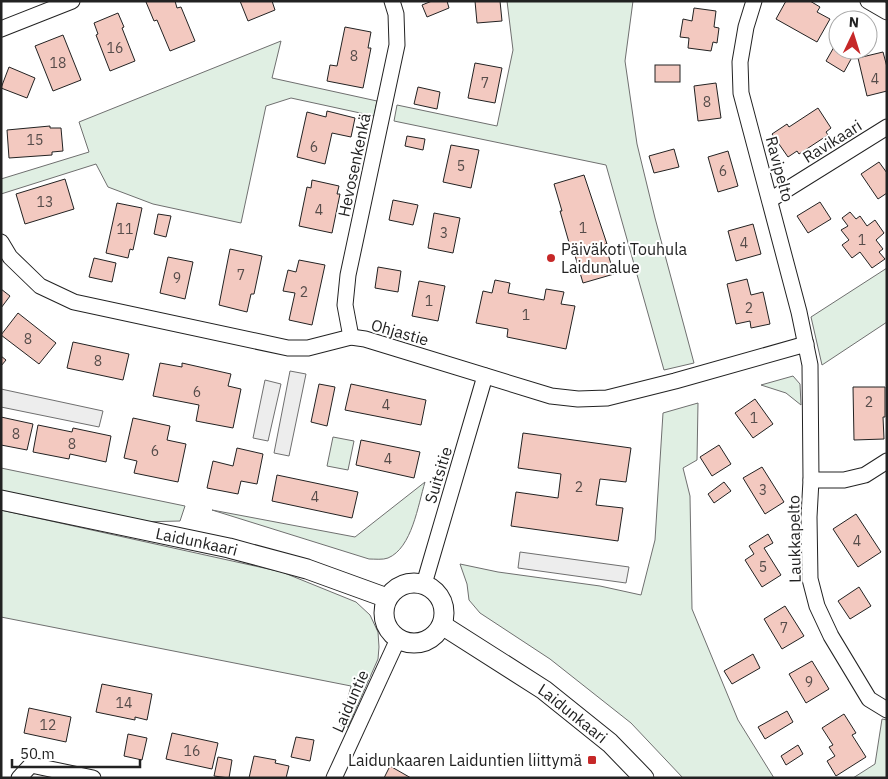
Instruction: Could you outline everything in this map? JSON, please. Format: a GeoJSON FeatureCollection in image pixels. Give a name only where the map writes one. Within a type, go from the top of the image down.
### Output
{"type":"FeatureCollection","features":[{"type":"Feature","properties":{"kind":"street"},"geometry":{"type":"LineString","coordinates":[[1,29],[72,1]]}},
{"type":"Feature","properties":{"kind":"street","name":"Hevosenkenkä"},"geometry":{"type":"LineString","coordinates":[[351,337],[344,305],[348,275],[398,46],[396,14],[392,1]]}},
{"type":"Feature","properties":{"kind":"street","name":"Ravipelto"},"geometry":{"type":"LineString","coordinates":[[754,1],[746,27],[740,62],[742,93],[806,344]]}},
{"type":"Feature","properties":{"kind":"street"},"geometry":{"type":"LineString","coordinates":[[868,1],[887,12]]}},
{"type":"Feature","properties":{"kind":"street","name":"Ravikaari"},"geometry":{"type":"LineString","coordinates":[[770,200],[887,127]]}},
{"type":"Feature","properties":{"kind":"street","name":"Ohjastie"},"geometry":{"type":"LineString","coordinates":[[1,242],[10,257],[40,286],[74,302],[288,348],[308,348],[351,337],[365,339],[551,396],[578,399],[607,398],[806,344]]}},
{"type":"Feature","properties":{"kind":"street","name":"Laukkapelto"},"geometry":{"type":"LineString","coordinates":[[806,344],[811,381],[810,579],[817,606],[831,636],[869,699],[887,710]]}},
{"type":"Feature","properties":{"kind":"street","name":"Suitsitie"},"geometry":{"type":"LineString","coordinates":[[424,584],[485,376]]}},
{"type":"Feature","properties":{"kind":"street"},"geometry":{"type":"LineString","coordinates":[[811,480],[844,480],[865,476],[887,461]]}},
{"type":"Feature","properties":{"kind":"street","name":"Laidunkaari"},"geometry":{"type":"LineString","coordinates":[[1,500],[229,548],[307,569],[387,598]]}},
{"type":"Feature","properties":{"kind":"street"},"geometry":{"type":"LineString","coordinates":[[407,583],[424,584],[440,596],[444,606],[442,625],[437,633],[423,642],[414,643],[398,639],[386,625],[384,607],[387,598],[392,591],[407,583]]}},
{"type":"Feature","properties":{"kind":"street","name":"Laidunkaari"},"geometry":{"type":"LineString","coordinates":[[442,625],[544,690],[610,743],[644,778]]}},
{"type":"Feature","properties":{"kind":"street","name":"Laiduntie"},"geometry":{"type":"LineString","coordinates":[[334,778],[398,639]]}},
{"type":"Feature","properties":{"kind":"street"},"geometry":{"type":"LineString","coordinates":[[19,778],[31,765],[92,778]]}},
{"type":"Feature","properties":{"kind":"green space"},"geometry":{"type":"Polygon","coordinates":[[[507,1],[633,1],[625,61],[637,144],[694,363],[664,370],[606,165],[394,121],[397,105],[497,126],[513,50],[507,1]]]}},
{"type":"Feature","properties":{"kind":"green space"},"geometry":{"type":"Polygon","coordinates":[[[281,41],[272,78],[377,101],[374,116],[291,98],[266,106],[241,223],[153,204],[108,187],[96,164],[1,194],[1,179],[89,152],[79,122],[281,41]]]}},
{"type":"Feature","properties":{"kind":"green space"},"geometry":{"type":"Polygon","coordinates":[[[887,268],[887,322],[822,365],[811,317],[887,268]]]}},
{"type":"Feature","properties":{"kind":"green space"},"geometry":{"type":"Polygon","coordinates":[[[793,376],[800,384],[801,405],[786,393],[761,385],[793,376]]]}},
{"type":"Feature","properties":{"kind":"green space"},"geometry":{"type":"Polygon","coordinates":[[[698,403],[697,460],[683,468],[690,496],[692,609],[738,720],[774,778],[683,778],[631,723],[550,659],[480,613],[469,600],[467,584],[460,564],[498,572],[600,586],[641,595],[655,540],[663,413],[698,403]]]}},
{"type":"Feature","properties":{"kind":"green space"},"geometry":{"type":"Polygon","coordinates":[[[333,437],[354,441],[348,470],[327,466],[333,437]]]}},
{"type":"Feature","properties":{"kind":"green space"},"geometry":{"type":"Polygon","coordinates":[[[1,468],[185,506],[180,521],[139,522],[1,492],[1,468]]]}},
{"type":"Feature","properties":{"kind":"green space"},"geometry":{"type":"Polygon","coordinates":[[[425,482],[417,514],[408,536],[396,553],[384,559],[369,559],[212,510],[355,537],[425,482]]]}},
{"type":"Feature","properties":{"kind":"green space"},"geometry":{"type":"Polygon","coordinates":[[[1,510],[282,572],[356,602],[370,615],[378,632],[379,647],[378,659],[348,727],[341,726],[351,686],[1,617],[1,510]]]}},
{"type":"Feature","properties":{"kind":"green space"},"geometry":{"type":"Polygon","coordinates":[[[882,719],[887,720],[887,778],[853,778],[875,764],[882,719]]]}},
{"type":"Feature","properties":{"kind":"shaded area"},"geometry":{"type":"Polygon","coordinates":[[[290,371],[306,374],[289,456],[274,453],[290,371]]]}},
{"type":"Feature","properties":{"kind":"shaded area"},"geometry":{"type":"Polygon","coordinates":[[[265,380],[281,384],[268,441],[253,438],[265,380]]]}},
{"type":"Feature","properties":{"kind":"shaded area"},"geometry":{"type":"Polygon","coordinates":[[[1,389],[103,411],[99,427],[1,407],[1,389]]]}},
{"type":"Feature","properties":{"kind":"shaded area"},"geometry":{"type":"Polygon","coordinates":[[[520,552],[629,567],[626,583],[518,568],[520,552]]]}},
{"type":"Feature","properties":{"kind":"building"},"geometry":{"type":"Polygon","coordinates":[[[175,1],[177,8],[181,7],[195,41],[170,51],[157,20],[154,21],[146,2],[175,1]]]}},
{"type":"Feature","properties":{"kind":"building"},"geometry":{"type":"Polygon","coordinates":[[[240,1],[272,1],[275,10],[248,21],[240,1]]]}},
{"type":"Feature","properties":{"kind":"building"},"geometry":{"type":"Polygon","coordinates":[[[432,1],[447,1],[449,8],[427,17],[422,5],[432,1]]]}},
{"type":"Feature","properties":{"kind":"building"},"geometry":{"type":"Polygon","coordinates":[[[475,1],[500,1],[502,21],[477,23],[475,1]]]}},
{"type":"Feature","properties":{"kind":"building"},"geometry":{"type":"Polygon","coordinates":[[[786,1],[810,1],[820,7],[817,12],[828,18],[828,23],[817,42],[776,19],[786,1]]]}},
{"type":"Feature","properties":{"kind":"building"},"geometry":{"type":"Polygon","coordinates":[[[694,8],[716,11],[714,27],[719,28],[717,43],[713,42],[711,51],[688,48],[689,38],[680,37],[683,19],[692,21],[694,8]]]}},
{"type":"Feature","properties":{"kind":"building"},"geometry":{"type":"Polygon","coordinates":[[[118,13],[135,61],[110,71],[96,35],[98,34],[94,23],[118,13]]]}},
{"type":"Feature","properties":{"kind":"building"},"geometry":{"type":"Polygon","coordinates":[[[345,27],[371,32],[368,48],[371,48],[363,88],[327,81],[330,65],[337,66],[345,27]]]}},
{"type":"Feature","properties":{"kind":"building"},"geometry":{"type":"Polygon","coordinates":[[[63,35],[81,80],[53,91],[35,46],[63,35]]]}},
{"type":"Feature","properties":{"kind":"building"},"geometry":{"type":"Polygon","coordinates":[[[883,52],[887,67],[887,91],[867,96],[858,60],[878,60],[878,53],[883,52]]]}},
{"type":"Feature","properties":{"kind":"building"},"geometry":{"type":"Polygon","coordinates":[[[828,58],[828,60],[851,60],[844,72],[826,61],[828,58]]]}},
{"type":"Feature","properties":{"kind":"building"},"geometry":{"type":"Polygon","coordinates":[[[475,63],[502,68],[495,103],[468,98],[475,63]]]}},
{"type":"Feature","properties":{"kind":"building"},"geometry":{"type":"Polygon","coordinates":[[[655,65],[680,65],[680,82],[655,82],[655,65]]]}},
{"type":"Feature","properties":{"kind":"building"},"geometry":{"type":"Polygon","coordinates":[[[9,67],[35,78],[27,98],[1,88],[9,67]]]}},
{"type":"Feature","properties":{"kind":"building"},"geometry":{"type":"Polygon","coordinates":[[[716,83],[721,118],[698,121],[694,86],[716,83]]]}},
{"type":"Feature","properties":{"kind":"building"},"geometry":{"type":"Polygon","coordinates":[[[418,87],[440,92],[437,109],[414,104],[418,87]]]}},
{"type":"Feature","properties":{"kind":"building"},"geometry":{"type":"Polygon","coordinates":[[[818,108],[831,128],[826,132],[828,135],[799,154],[797,151],[788,157],[772,134],[787,124],[789,127],[818,108]]]}},
{"type":"Feature","properties":{"kind":"building"},"geometry":{"type":"Polygon","coordinates":[[[327,111],[355,118],[351,137],[332,133],[325,164],[297,157],[307,112],[326,117],[327,111]]]}},
{"type":"Feature","properties":{"kind":"building"},"geometry":{"type":"Polygon","coordinates":[[[50,126],[50,128],[61,128],[63,151],[52,152],[52,155],[9,158],[7,130],[50,126]]]}},
{"type":"Feature","properties":{"kind":"building"},"geometry":{"type":"Polygon","coordinates":[[[407,136],[425,139],[423,150],[405,146],[407,136]]]}},
{"type":"Feature","properties":{"kind":"building"},"geometry":{"type":"Polygon","coordinates":[[[451,145],[479,150],[471,188],[443,182],[451,145]]]}},
{"type":"Feature","properties":{"kind":"building"},"geometry":{"type":"Polygon","coordinates":[[[674,149],[679,167],[654,173],[649,156],[674,149]]]}},
{"type":"Feature","properties":{"kind":"building"},"geometry":{"type":"Polygon","coordinates":[[[728,151],[738,186],[718,192],[708,157],[728,151]]]}},
{"type":"Feature","properties":{"kind":"building"},"geometry":{"type":"Polygon","coordinates":[[[879,162],[887,173],[887,193],[878,199],[861,174],[879,162]]]}},
{"type":"Feature","properties":{"kind":"building"},"geometry":{"type":"Polygon","coordinates":[[[584,175],[607,244],[605,244],[614,274],[583,283],[574,252],[572,253],[554,184],[584,175]]]}},
{"type":"Feature","properties":{"kind":"building"},"geometry":{"type":"Polygon","coordinates":[[[65,179],[74,209],[25,224],[16,194],[65,179]]]}},
{"type":"Feature","properties":{"kind":"building"},"geometry":{"type":"Polygon","coordinates":[[[312,180],[339,186],[337,194],[340,194],[332,233],[299,226],[307,187],[311,188],[312,180]]]}},
{"type":"Feature","properties":{"kind":"building"},"geometry":{"type":"Polygon","coordinates":[[[393,200],[418,205],[413,225],[389,220],[393,200]]]}},
{"type":"Feature","properties":{"kind":"building"},"geometry":{"type":"Polygon","coordinates":[[[820,202],[831,219],[808,233],[797,216],[820,202]]]}},
{"type":"Feature","properties":{"kind":"building"},"geometry":{"type":"Polygon","coordinates":[[[117,203],[142,208],[133,250],[130,249],[128,258],[106,253],[117,203]]]}},
{"type":"Feature","properties":{"kind":"building"},"geometry":{"type":"Polygon","coordinates":[[[850,212],[856,219],[860,216],[867,226],[875,220],[884,233],[876,240],[883,249],[879,252],[885,259],[872,268],[860,252],[852,258],[842,245],[849,240],[841,230],[848,226],[842,218],[850,212]]]}},
{"type":"Feature","properties":{"kind":"building"},"geometry":{"type":"Polygon","coordinates":[[[434,213],[460,218],[453,253],[428,248],[434,213]]]}},
{"type":"Feature","properties":{"kind":"building"},"geometry":{"type":"Polygon","coordinates":[[[158,214],[171,216],[166,237],[154,234],[158,214]]]}},
{"type":"Feature","properties":{"kind":"building"},"geometry":{"type":"Polygon","coordinates":[[[753,224],[761,254],[736,261],[728,231],[753,224]]]}},
{"type":"Feature","properties":{"kind":"building"},"geometry":{"type":"Polygon","coordinates":[[[230,249],[262,256],[254,294],[251,294],[247,312],[219,305],[230,249]]]}},
{"type":"Feature","properties":{"kind":"building"},"geometry":{"type":"Polygon","coordinates":[[[168,257],[193,262],[185,299],[160,293],[168,257]]]}},
{"type":"Feature","properties":{"kind":"building"},"geometry":{"type":"Polygon","coordinates":[[[94,258],[116,263],[112,282],[89,277],[94,258]]]}},
{"type":"Feature","properties":{"kind":"building"},"geometry":{"type":"Polygon","coordinates":[[[299,260],[325,265],[312,325],[289,320],[295,293],[283,291],[288,270],[296,272],[299,260]]]}},
{"type":"Feature","properties":{"kind":"building"},"geometry":{"type":"Polygon","coordinates":[[[378,267],[401,271],[398,292],[375,288],[378,267]]]}},
{"type":"Feature","properties":{"kind":"building"},"geometry":{"type":"Polygon","coordinates":[[[747,279],[751,295],[763,292],[770,324],[751,328],[750,321],[736,324],[727,284],[747,279]]]}},
{"type":"Feature","properties":{"kind":"building"},"geometry":{"type":"Polygon","coordinates":[[[495,280],[510,283],[508,293],[544,300],[546,289],[564,292],[561,304],[575,306],[566,349],[507,337],[508,329],[476,323],[483,291],[492,293],[495,280]]]}},
{"type":"Feature","properties":{"kind":"building"},"geometry":{"type":"Polygon","coordinates":[[[419,281],[445,286],[438,321],[412,316],[419,281]]]}},
{"type":"Feature","properties":{"kind":"building"},"geometry":{"type":"Polygon","coordinates":[[[1,289],[10,296],[1,308],[1,289]]]}},
{"type":"Feature","properties":{"kind":"building"},"geometry":{"type":"Polygon","coordinates":[[[18,313],[56,343],[39,364],[1,335],[18,313]]]}},
{"type":"Feature","properties":{"kind":"building"},"geometry":{"type":"Polygon","coordinates":[[[73,342],[129,354],[123,380],[67,368],[73,342]]]}},
{"type":"Feature","properties":{"kind":"building"},"geometry":{"type":"Polygon","coordinates":[[[1,356],[6,360],[1,366],[1,356]]]}},
{"type":"Feature","properties":{"kind":"building"},"geometry":{"type":"Polygon","coordinates":[[[160,363],[182,367],[182,363],[231,374],[228,386],[241,389],[233,428],[196,421],[199,405],[153,396],[160,363]]]}},
{"type":"Feature","properties":{"kind":"building"},"geometry":{"type":"Polygon","coordinates":[[[319,384],[335,387],[327,426],[311,422],[319,384]]]}},
{"type":"Feature","properties":{"kind":"building"},"geometry":{"type":"Polygon","coordinates":[[[351,384],[426,400],[421,425],[345,410],[351,384]]]}},
{"type":"Feature","properties":{"kind":"building"},"geometry":{"type":"Polygon","coordinates":[[[853,387],[885,387],[884,439],[854,440],[853,387]]]}},
{"type":"Feature","properties":{"kind":"building"},"geometry":{"type":"Polygon","coordinates":[[[755,399],[773,424],[753,438],[735,413],[755,399]]]}},
{"type":"Feature","properties":{"kind":"building"},"geometry":{"type":"Polygon","coordinates":[[[1,417],[33,424],[27,450],[1,445],[1,417]]]}},
{"type":"Feature","properties":{"kind":"building"},"geometry":{"type":"Polygon","coordinates":[[[133,418],[170,426],[167,440],[186,444],[178,482],[134,473],[137,461],[124,458],[133,418]]]}},
{"type":"Feature","properties":{"kind":"building"},"geometry":{"type":"Polygon","coordinates":[[[38,425],[72,432],[73,428],[111,436],[106,462],[70,454],[69,459],[33,452],[38,425]]]}},
{"type":"Feature","properties":{"kind":"building"},"geometry":{"type":"Polygon","coordinates":[[[523,433],[631,448],[626,482],[600,479],[596,505],[623,508],[618,541],[511,526],[516,492],[558,498],[561,474],[518,468],[523,433]]]}},
{"type":"Feature","properties":{"kind":"building"},"geometry":{"type":"Polygon","coordinates":[[[361,440],[420,452],[414,478],[356,465],[361,440]]]}},
{"type":"Feature","properties":{"kind":"building"},"geometry":{"type":"Polygon","coordinates":[[[719,445],[731,464],[712,476],[700,457],[719,445]]]}},
{"type":"Feature","properties":{"kind":"building"},"geometry":{"type":"Polygon","coordinates":[[[237,448],[263,454],[257,484],[241,481],[238,494],[207,488],[213,461],[233,466],[237,448]]]}},
{"type":"Feature","properties":{"kind":"building"},"geometry":{"type":"Polygon","coordinates":[[[762,467],[784,502],[765,514],[743,478],[762,467]]]}},
{"type":"Feature","properties":{"kind":"building"},"geometry":{"type":"Polygon","coordinates":[[[277,475],[358,492],[352,518],[272,501],[277,475]]]}},
{"type":"Feature","properties":{"kind":"building"},"geometry":{"type":"Polygon","coordinates":[[[724,482],[731,491],[714,503],[708,494],[724,482]]]}},
{"type":"Feature","properties":{"kind":"building"},"geometry":{"type":"Polygon","coordinates":[[[856,514],[881,552],[858,567],[833,529],[856,514]]]}},
{"type":"Feature","properties":{"kind":"building"},"geometry":{"type":"Polygon","coordinates":[[[768,534],[773,543],[764,548],[781,575],[762,587],[745,560],[754,554],[749,546],[768,534]]]}},
{"type":"Feature","properties":{"kind":"building"},"geometry":{"type":"Polygon","coordinates":[[[859,587],[871,606],[850,619],[838,601],[859,587]]]}},
{"type":"Feature","properties":{"kind":"building"},"geometry":{"type":"Polygon","coordinates":[[[785,606],[804,636],[782,649],[764,619],[785,606]]]}},
{"type":"Feature","properties":{"kind":"building"},"geometry":{"type":"Polygon","coordinates":[[[753,654],[760,668],[732,684],[724,671],[753,654]]]}},
{"type":"Feature","properties":{"kind":"building"},"geometry":{"type":"Polygon","coordinates":[[[812,661],[829,689],[806,703],[789,674],[812,661]]]}},
{"type":"Feature","properties":{"kind":"building"},"geometry":{"type":"Polygon","coordinates":[[[102,684],[152,694],[147,720],[135,717],[135,720],[96,712],[102,684]]]}},
{"type":"Feature","properties":{"kind":"building"},"geometry":{"type":"Polygon","coordinates":[[[29,708],[71,717],[66,742],[24,733],[29,708]]]}},
{"type":"Feature","properties":{"kind":"building"},"geometry":{"type":"Polygon","coordinates":[[[787,711],[793,722],[765,739],[758,727],[787,711]]]}},
{"type":"Feature","properties":{"kind":"building"},"geometry":{"type":"Polygon","coordinates":[[[844,714],[856,733],[852,735],[866,757],[836,776],[827,761],[835,756],[829,747],[833,745],[822,728],[844,714]]]}},
{"type":"Feature","properties":{"kind":"building"},"geometry":{"type":"Polygon","coordinates":[[[172,733],[218,743],[212,769],[166,759],[172,733]]]}},
{"type":"Feature","properties":{"kind":"building"},"geometry":{"type":"Polygon","coordinates":[[[128,734],[147,738],[142,760],[124,756],[128,734]]]}},
{"type":"Feature","properties":{"kind":"building"},"geometry":{"type":"Polygon","coordinates":[[[296,737],[314,740],[310,761],[291,757],[296,737]]]}},
{"type":"Feature","properties":{"kind":"building"},"geometry":{"type":"Polygon","coordinates":[[[798,745],[803,754],[786,765],[781,756],[798,745]]]}},
{"type":"Feature","properties":{"kind":"building"},"geometry":{"type":"Polygon","coordinates":[[[254,756],[276,760],[275,763],[289,766],[286,778],[249,778],[254,756]]]}},
{"type":"Feature","properties":{"kind":"building"},"geometry":{"type":"Polygon","coordinates":[[[218,757],[232,760],[229,778],[214,776],[218,757]]]}},
{"type":"Feature","properties":{"kind":"building"},"geometry":{"type":"Polygon","coordinates":[[[390,766],[411,778],[384,778],[390,766]]]}},
{"type":"Feature","properties":{"kind":"place","name":"Päiväkoti Touhula Laidunalue"},"geometry":{"type":"Point","coordinates":[551,258]}},
{"type":"Feature","properties":{"kind":"place","name":"Laidunkaaren Laiduntien liittymä"},"geometry":{"type":"Point","coordinates":[592,760]}}]}
